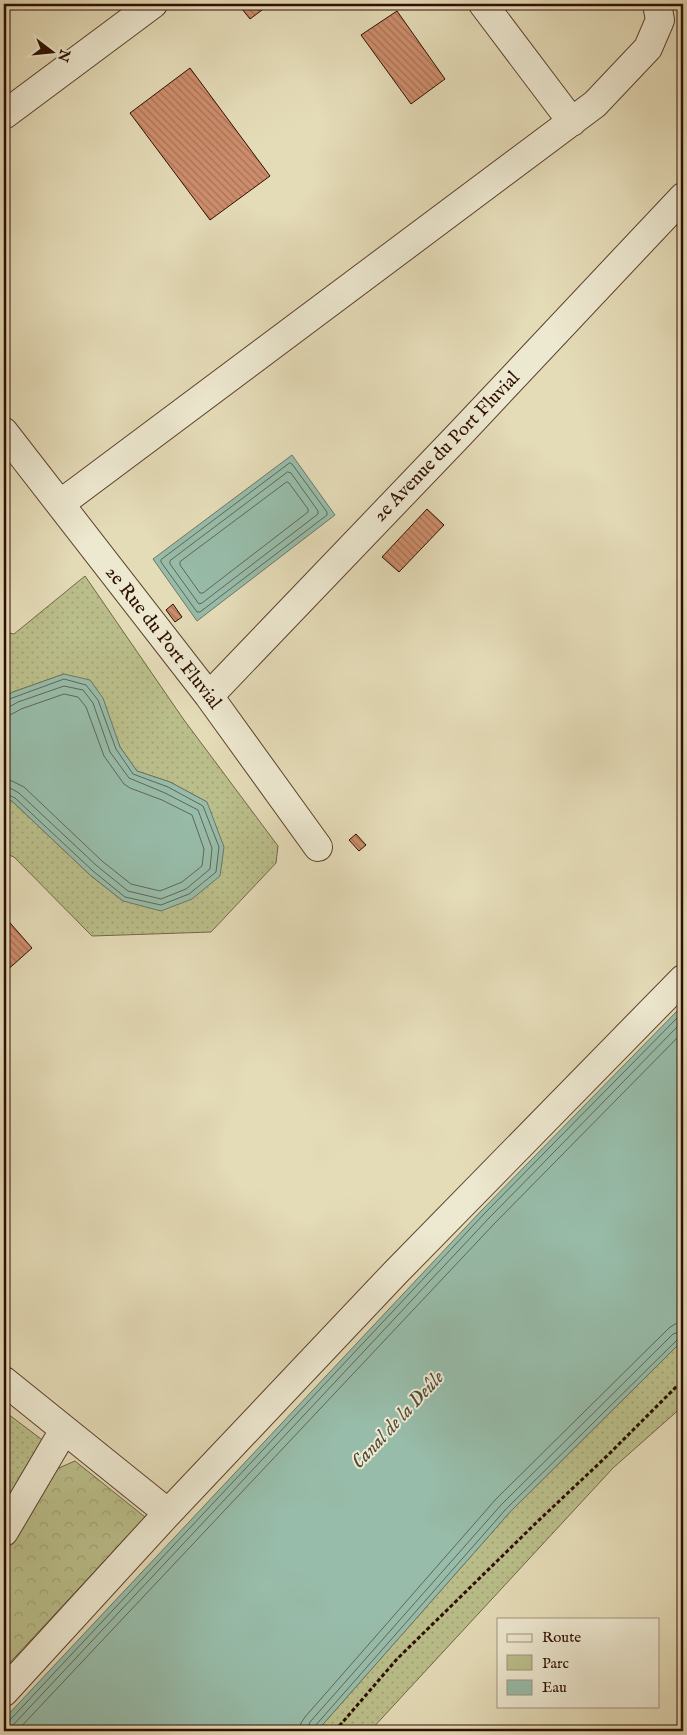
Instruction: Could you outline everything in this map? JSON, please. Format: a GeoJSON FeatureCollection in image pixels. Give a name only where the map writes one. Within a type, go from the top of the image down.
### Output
{"type":"FeatureCollection","features":[{"type":"Feature","properties":{"kind":"street"},"geometry":{"type":"LineString","coordinates":[[4,115],[153,4]]}},
{"type":"Feature","properties":{"kind":"street"},"geometry":{"type":"LineString","coordinates":[[483,4],[572,122]]}},
{"type":"Feature","properties":{"kind":"street"},"geometry":{"type":"LineString","coordinates":[[60,504],[595,104],[648,48],[660,20],[657,4]]}},
{"type":"Feature","properties":{"kind":"street","name":"2e Avenue du Port Fluvial"},"geometry":{"type":"LineString","coordinates":[[209,696],[683,197]]}},
{"type":"Feature","properties":{"kind":"street","name":"2e Rue du Port Fluvial"},"geometry":{"type":"LineString","coordinates":[[4,432],[209,696],[318,847]]}},
{"type":"Feature","properties":{"kind":"street"},"geometry":{"type":"LineString","coordinates":[[4,1692],[168,1513],[397,1271],[683,979]]}},
{"type":"Feature","properties":{"kind":"street"},"geometry":{"type":"LineString","coordinates":[[4,1381],[168,1513]]}},
{"type":"Feature","properties":{"kind":"street"},"geometry":{"type":"LineString","coordinates":[[4,1532],[64,1430]]}},
{"type":"Feature","properties":{"kind":"path"},"geometry":{"type":"LineString","coordinates":[[335,1731],[397,1659],[683,1380]]}},
{"type":"Feature","properties":{"kind":"green space"},"geometry":{"type":"Polygon","coordinates":[[[85,576],[184,720],[278,846],[276,863],[211,932],[92,936],[14,857],[4,853],[4,798],[12,801],[90,875],[123,901],[207,802],[170,782],[137,771],[120,747],[111,725],[64,674],[4,697],[4,632],[14,634],[85,576]]]}},
{"type":"Feature","properties":{"kind":"green space"},"geometry":{"type":"Polygon","coordinates":[[[683,1340],[683,1406],[613,1468],[370,1731],[317,1731],[510,1512],[683,1340]]]}},
{"type":"Feature","properties":{"kind":"green space"},"geometry":{"type":"Polygon","coordinates":[[[4,1411],[45,1442],[4,1511],[4,1411]]]}},
{"type":"Feature","properties":{"kind":"green space"},"geometry":{"type":"Polygon","coordinates":[[[75,1461],[145,1517],[4,1669],[4,1555],[52,1471],[75,1461]]]}},
{"type":"Feature","properties":{"kind":"water"},"geometry":{"type":"Polygon","coordinates":[[[292,455],[335,515],[197,621],[153,559],[292,455]]]}},
{"type":"Feature","properties":{"kind":"water"},"geometry":{"type":"Polygon","coordinates":[[[64,674],[90,680],[103,698],[120,747],[137,771],[170,782],[207,802],[224,847],[220,876],[192,899],[161,911],[123,901],[90,875],[12,801],[4,798],[4,697],[64,674]]]}},
{"type":"Feature","properties":{"kind":"water","name":"Canal de la Deûle"},"geometry":{"type":"Polygon","coordinates":[[[683,1005],[683,1340],[510,1512],[317,1731],[4,1731],[4,1719],[481,1211],[683,1005]]]}},
{"type":"Feature","properties":{"kind":"building"},"geometry":{"type":"Polygon","coordinates":[[[238,4],[270,4],[250,19],[238,4]]]}},
{"type":"Feature","properties":{"kind":"building"},"geometry":{"type":"Polygon","coordinates":[[[397,11],[445,79],[411,104],[361,35],[397,11]]]}},
{"type":"Feature","properties":{"kind":"building"},"geometry":{"type":"Polygon","coordinates":[[[190,68],[270,176],[210,220],[130,113],[190,68]]]}},
{"type":"Feature","properties":{"kind":"building"},"geometry":{"type":"Polygon","coordinates":[[[427,509],[444,525],[399,572],[382,557],[427,509]]]}},
{"type":"Feature","properties":{"kind":"building"},"geometry":{"type":"Polygon","coordinates":[[[173,604],[182,617],[175,622],[166,610],[173,604]]]}},
{"type":"Feature","properties":{"kind":"building"},"geometry":{"type":"Polygon","coordinates":[[[356,834],[366,845],[359,851],[349,840],[356,834]]]}},
{"type":"Feature","properties":{"kind":"building"},"geometry":{"type":"Polygon","coordinates":[[[4,916],[32,948],[4,973],[4,916]]]}}]}
